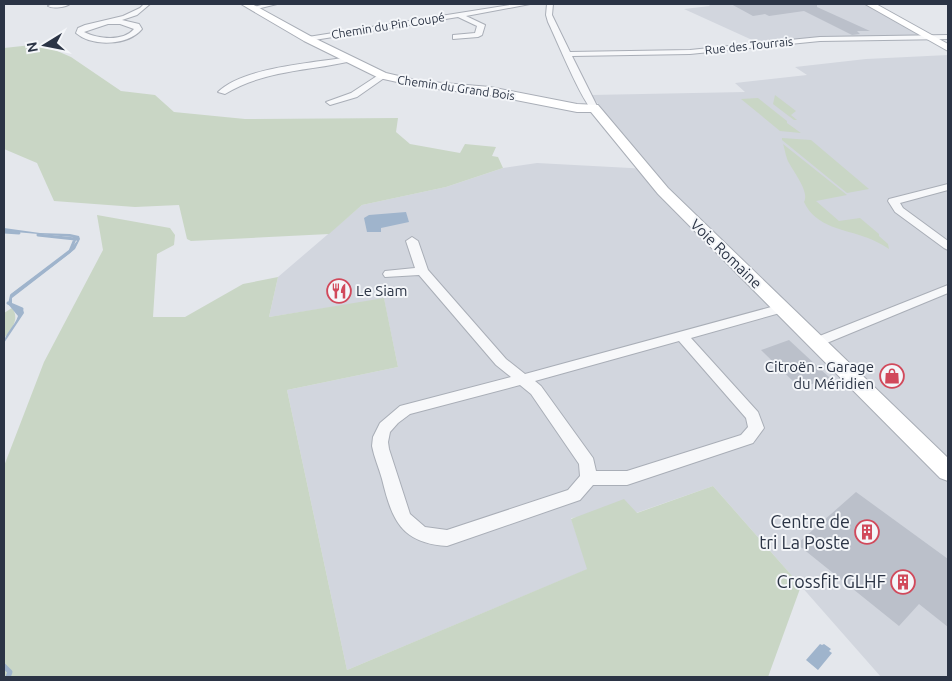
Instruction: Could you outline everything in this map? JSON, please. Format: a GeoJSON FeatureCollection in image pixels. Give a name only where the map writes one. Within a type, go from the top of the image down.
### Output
{"type":"FeatureCollection","features":[{"type":"Feature","properties":{"kind":"main road"},"geometry":{"type":"LineString","coordinates":[[930,38],[948,48]]}},
{"type":"Feature","properties":{"kind":"street"},"geometry":{"type":"LineString","coordinates":[[51,6],[67,4]]}},
{"type":"Feature","properties":{"kind":"street"},"geometry":{"type":"LineString","coordinates":[[109,22],[128,23],[136,26],[138,29],[136,34],[104,40],[86,37],[80,33],[80,30],[88,26],[109,22],[140,11],[146,4]]}},
{"type":"Feature","properties":{"kind":"street"},"geometry":{"type":"LineString","coordinates":[[250,6],[274,4]]}},
{"type":"Feature","properties":{"kind":"street","name":"Chemin du Pin Coupé"},"geometry":{"type":"LineString","coordinates":[[308,39],[510,5],[527,4]]}},
{"type":"Feature","properties":{"kind":"street","name":"Voie Romaine"},"geometry":{"type":"LineString","coordinates":[[550,4],[549,15],[594,108],[663,191],[948,472]]}},
{"type":"Feature","properties":{"kind":"street"},"geometry":{"type":"LineString","coordinates":[[870,4],[930,38]]}},
{"type":"Feature","properties":{"kind":"street","name":"Chemin du Grand Bois"},"geometry":{"type":"LineString","coordinates":[[250,6],[308,39],[383,76],[420,84],[490,92],[577,108],[594,108]]}},
{"type":"Feature","properties":{"kind":"street"},"geometry":{"type":"LineString","coordinates":[[456,37],[478,35],[481,25],[458,15]]}},
{"type":"Feature","properties":{"kind":"street","name":"Rue des Tourrais"},"geometry":{"type":"LineString","coordinates":[[568,54],[690,52],[820,39],[948,37]]}},
{"type":"Feature","properties":{"kind":"street"},"geometry":{"type":"LineString","coordinates":[[222,92],[240,81],[350,59]]}},
{"type":"Feature","properties":{"kind":"street"},"geometry":{"type":"LineString","coordinates":[[264,67],[304,67]]}},
{"type":"Feature","properties":{"kind":"street"},"geometry":{"type":"LineString","coordinates":[[330,102],[354,95],[383,76]]}},
{"type":"Feature","properties":{"kind":"street"},"geometry":{"type":"LineString","coordinates":[[948,187],[893,201],[899,210],[948,246]]}},
{"type":"Feature","properties":{"kind":"street"},"geometry":{"type":"LineString","coordinates":[[412,241],[422,271],[502,362],[524,379],[536,390],[587,462],[589,478],[574,495],[447,538],[431,538],[415,533],[398,510],[380,442],[389,421],[405,410],[524,379],[782,308]]}},
{"type":"Feature","properties":{"kind":"street"},"geometry":{"type":"LineString","coordinates":[[389,274],[422,271]]}},
{"type":"Feature","properties":{"kind":"street"},"geometry":{"type":"LineString","coordinates":[[817,342],[948,289]]}},
{"type":"Feature","properties":{"kind":"street"},"geometry":{"type":"LineString","coordinates":[[589,478],[627,478],[747,439],[756,428],[753,416],[682,336]]}},
{"type":"Feature","properties":{"kind":"shaded area"},"geometry":{"type":"Polygon","coordinates":[[[708,4],[865,4],[925,37],[824,37],[761,44],[684,9],[710,6],[708,4]]]}},
{"type":"Feature","properties":{"kind":"shaded area"},"geometry":{"type":"Polygon","coordinates":[[[948,55],[948,677],[881,677],[713,486],[636,513],[571,518],[588,569],[347,670],[287,390],[398,367],[384,299],[269,317],[278,277],[362,205],[446,187],[503,168],[537,163],[649,169],[591,95],[745,92],[735,83],[807,75],[795,67],[866,59],[948,55]]]}},
{"type":"Feature","properties":{"kind":"green space"},"geometry":{"type":"Polygon","coordinates":[[[41,44],[71,57],[121,91],[155,95],[174,112],[245,119],[398,118],[396,132],[410,144],[460,153],[465,144],[496,147],[492,156],[498,157],[503,168],[446,187],[362,205],[329,234],[191,241],[187,239],[179,205],[135,207],[54,201],[37,163],[4,149],[4,48],[41,44]]]}},
{"type":"Feature","properties":{"kind":"green space"},"geometry":{"type":"Polygon","coordinates":[[[775,95],[796,111],[791,115],[797,120],[794,120],[773,104],[775,95]]]}},
{"type":"Feature","properties":{"kind":"green space"},"geometry":{"type":"Polygon","coordinates":[[[758,98],[801,133],[780,131],[741,99],[758,98]]]}},
{"type":"Feature","properties":{"kind":"green space"},"geometry":{"type":"Polygon","coordinates":[[[782,138],[811,140],[869,189],[847,193],[782,140],[782,138]]]}},
{"type":"Feature","properties":{"kind":"green space"},"geometry":{"type":"Polygon","coordinates":[[[783,144],[847,195],[816,201],[839,221],[860,218],[879,234],[888,244],[889,249],[868,238],[823,222],[809,211],[804,202],[805,193],[788,161],[783,144]]]}},
{"type":"Feature","properties":{"kind":"green space"},"geometry":{"type":"Polygon","coordinates":[[[97,215],[170,228],[175,235],[174,245],[157,254],[153,317],[185,317],[243,284],[278,277],[269,317],[384,298],[398,367],[287,390],[347,670],[587,569],[571,519],[624,499],[637,513],[713,486],[801,586],[768,677],[4,677],[4,466],[44,362],[103,250],[97,215]]]}},
{"type":"Feature","properties":{"kind":"green space"},"geometry":{"type":"Polygon","coordinates":[[[12,308],[15,320],[4,338],[4,313],[12,308]]]}},
{"type":"Feature","properties":{"kind":"water"},"geometry":{"type":"Polygon","coordinates":[[[406,212],[409,222],[381,228],[381,232],[367,232],[364,218],[369,215],[406,212]]]}},
{"type":"Feature","properties":{"kind":"water"},"geometry":{"type":"Polygon","coordinates":[[[4,228],[40,233],[70,234],[79,236],[80,239],[75,249],[12,298],[12,305],[23,309],[24,313],[4,343],[18,316],[8,304],[10,295],[68,252],[77,241],[72,237],[4,231],[4,228]]]}},
{"type":"Feature","properties":{"kind":"water"},"geometry":{"type":"Polygon","coordinates":[[[820,644],[824,644],[831,649],[829,651],[832,653],[818,670],[806,660],[820,644]]]}},
{"type":"Feature","properties":{"kind":"building"},"geometry":{"type":"Polygon","coordinates":[[[731,4],[817,4],[817,7],[870,31],[857,31],[860,34],[852,35],[804,11],[769,16],[765,14],[753,16],[731,4]]]}},
{"type":"Feature","properties":{"kind":"building"},"geometry":{"type":"Polygon","coordinates":[[[789,340],[830,378],[800,388],[761,350],[789,340]]]}},
{"type":"Feature","properties":{"kind":"building"},"geometry":{"type":"Polygon","coordinates":[[[856,492],[948,559],[948,627],[919,604],[899,626],[797,544],[856,492]]]}},
{"type":"Feature","properties":{"kind":"waterway"},"geometry":{"type":"LineString","coordinates":[[4,232],[19,233]]}},
{"type":"Feature","properties":{"kind":"waterway"},"geometry":{"type":"LineString","coordinates":[[12,295],[70,251],[75,239],[38,235]]}},
{"type":"Feature","properties":{"kind":"waterway"},"geometry":{"type":"LineString","coordinates":[[8,303],[22,309]]}},
{"type":"Feature","properties":{"kind":"waterway"},"geometry":{"type":"LineString","coordinates":[[4,666],[10,672],[8,677]]}},
{"type":"Feature","properties":{"kind":"place","name":"Le Siam"},"geometry":{"type":"Point","coordinates":[339,291]}},
{"type":"Feature","properties":{"kind":"place","name":"Citroën - Garage du Méridien"},"geometry":{"type":"Point","coordinates":[892,376]}},
{"type":"Feature","properties":{"kind":"place","name":"Centre de tri La Poste"},"geometry":{"type":"Point","coordinates":[867,532]}},
{"type":"Feature","properties":{"kind":"place","name":"Crossfit GLHF"},"geometry":{"type":"Point","coordinates":[903,582]}}]}
